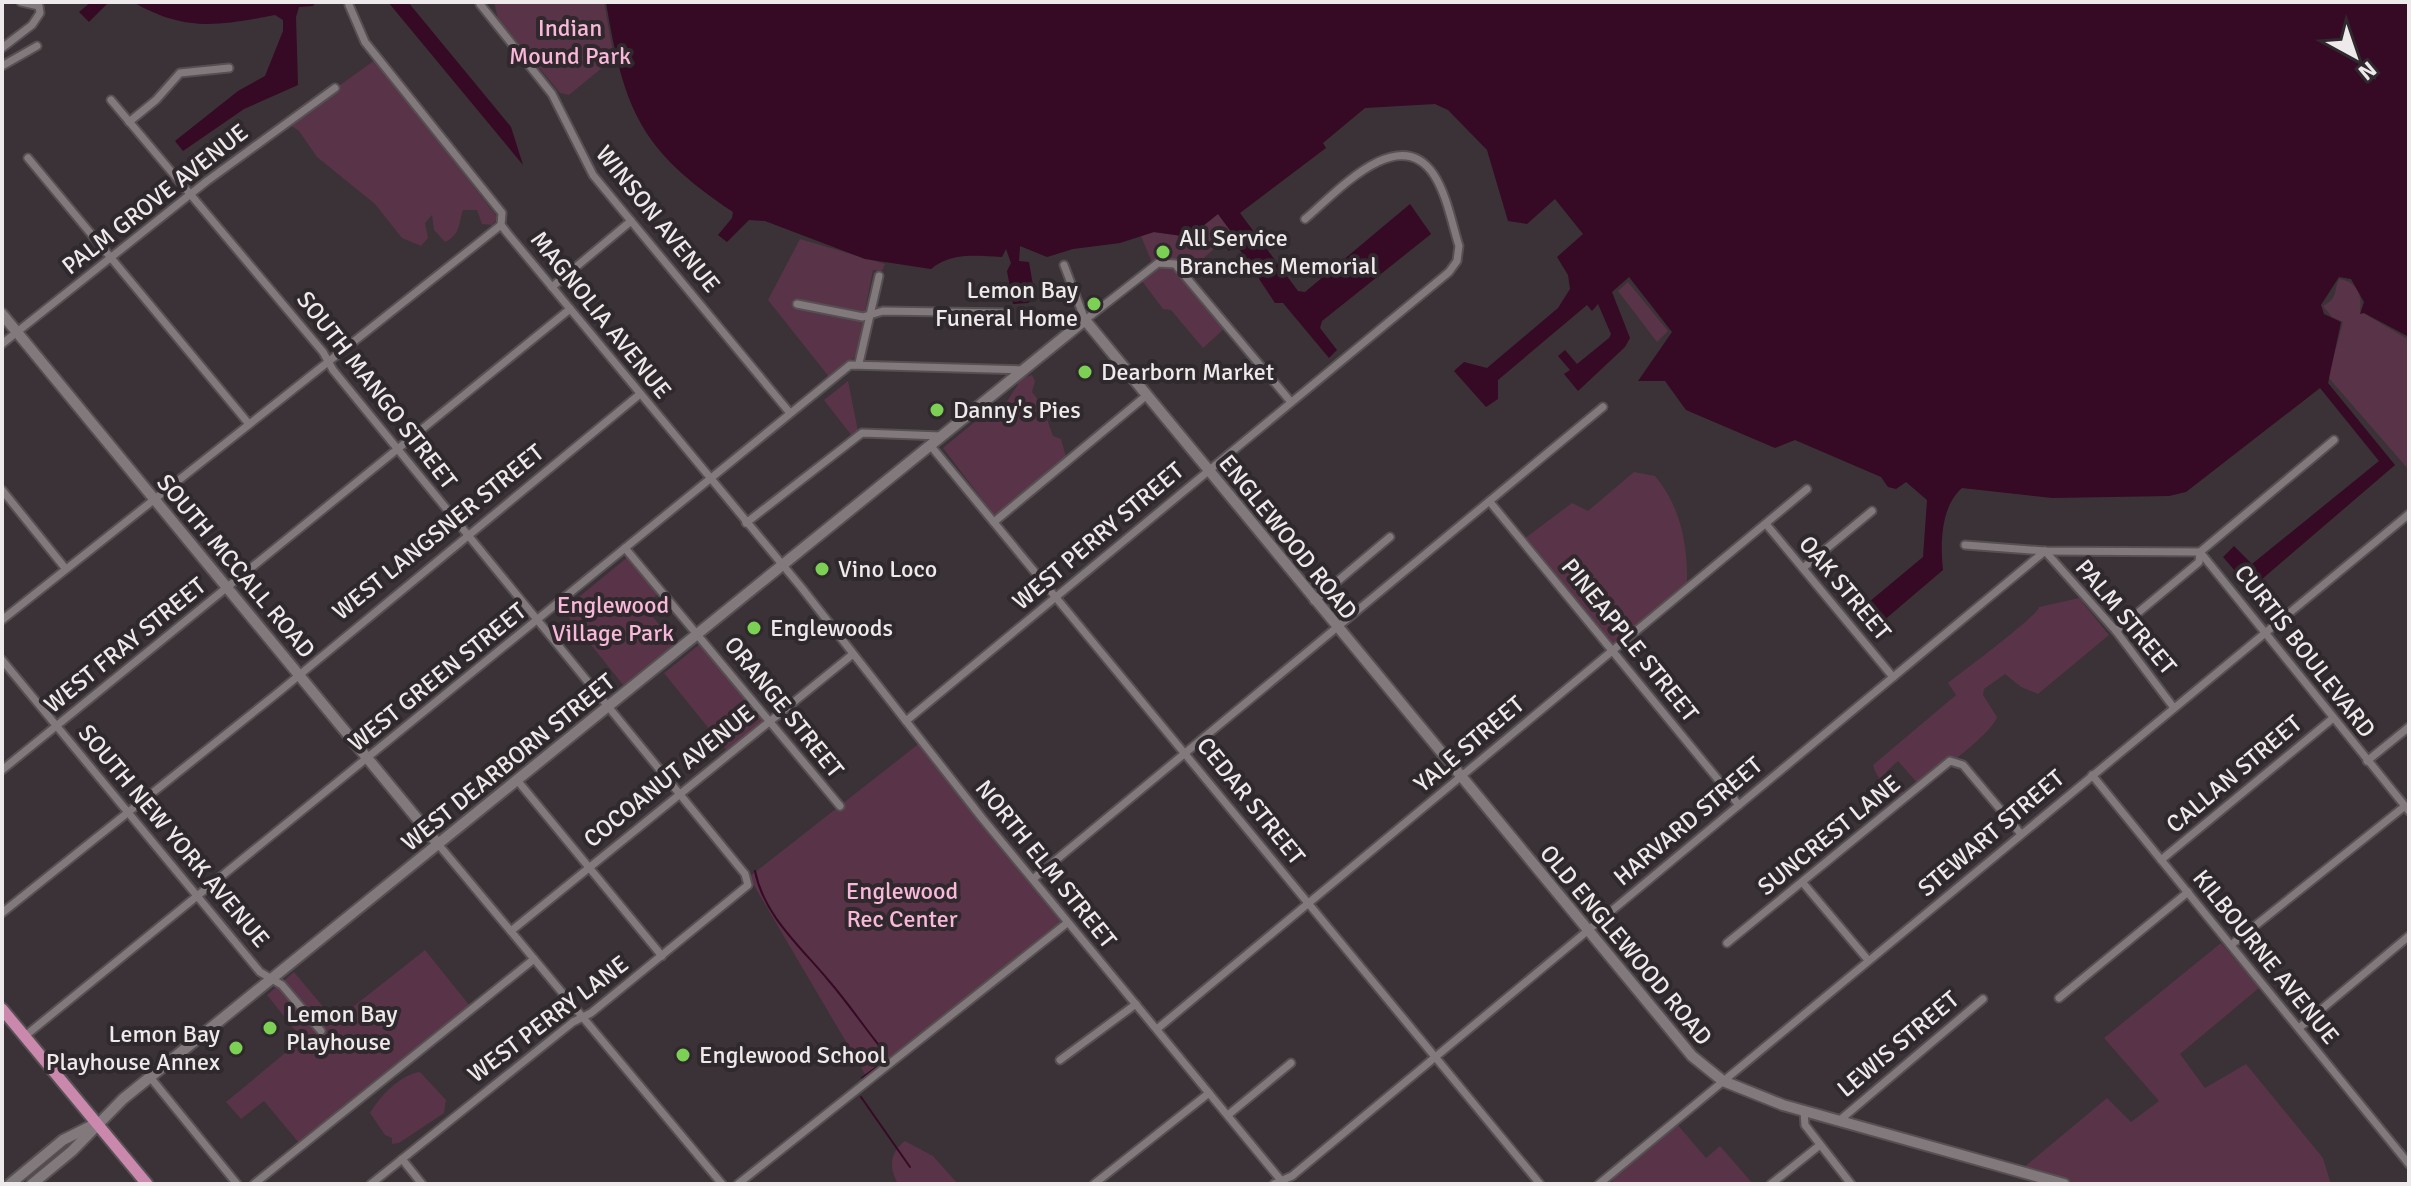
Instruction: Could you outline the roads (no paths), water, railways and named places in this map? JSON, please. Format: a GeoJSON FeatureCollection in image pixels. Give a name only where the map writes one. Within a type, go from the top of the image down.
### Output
{"type":"FeatureCollection","features":[{"type":"Feature","properties":{"kind":"main road"},"geometry":{"type":"LineString","coordinates":[[2,1009],[147,1184]]}},
{"type":"Feature","properties":{"kind":"street"},"geometry":{"type":"LineString","coordinates":[[2,48],[32,25],[40,13],[39,6],[21,2]]}},
{"type":"Feature","properties":{"kind":"street","name":"WINSON AVENUE"},"geometry":{"type":"LineString","coordinates":[[480,4],[552,94],[584,163],[790,413]]}},
{"type":"Feature","properties":{"kind":"street","name":"MAGNOLIA AVENUE"},"geometry":{"type":"LineString","coordinates":[[349,5],[365,42],[502,213],[501,225],[782,566]]}},
{"type":"Feature","properties":{"kind":"street"},"geometry":{"type":"LineString","coordinates":[[2,66],[37,46]]}},
{"type":"Feature","properties":{"kind":"street"},"geometry":{"type":"LineString","coordinates":[[129,122],[156,100],[180,73],[229,68]]}},
{"type":"Feature","properties":{"kind":"street","name":"PALM GROVE AVENUE"},"geometry":{"type":"LineString","coordinates":[[2,344],[191,193],[335,88]]}},
{"type":"Feature","properties":{"kind":"street","name":"SOUTH MANGO STREET"},"geometry":{"type":"LineString","coordinates":[[111,100],[191,193],[745,874],[748,885]]}},
{"type":"Feature","properties":{"kind":"street","name":"WEST PERRY STREET"},"geometry":{"type":"LineString","coordinates":[[906,721],[1449,272],[1459,257],[1459,246],[1434,175],[1425,165],[1402,156],[1375,160],[1305,219]]}},
{"type":"Feature","properties":{"kind":"street"},"geometry":{"type":"LineString","coordinates":[[28,158],[249,424]]}},
{"type":"Feature","properties":{"kind":"street"},"geometry":{"type":"LineString","coordinates":[[552,287],[631,221]]}},
{"type":"Feature","properties":{"kind":"street"},"geometry":{"type":"LineString","coordinates":[[2,620],[501,225]]}},
{"type":"Feature","properties":{"kind":"street","name":"WEST DEARBORN STREET"},"geometry":{"type":"LineString","coordinates":[[96,1123],[1158,263],[1175,264],[1291,402]]}},
{"type":"Feature","properties":{"kind":"street"},"geometry":{"type":"LineString","coordinates":[[1064,265],[1085,320]]}},
{"type":"Feature","properties":{"kind":"street"},"geometry":{"type":"LineString","coordinates":[[879,276],[859,363],[1023,370]]}},
{"type":"Feature","properties":{"kind":"street"},"geometry":{"type":"LineString","coordinates":[[797,304],[863,317],[870,313],[1008,313]]}},
{"type":"Feature","properties":{"kind":"street","name":"WEST FRAY STREET"},"geometry":{"type":"LineString","coordinates":[[2,770],[570,309]]}},
{"type":"Feature","properties":{"kind":"street","name":"SOUTH MCCALL ROAD"},"geometry":{"type":"LineString","coordinates":[[2,314],[438,844]]}},
{"type":"Feature","properties":{"kind":"street","name":"ENGLEWOOD ROAD"},"geometry":{"type":"LineString","coordinates":[[1085,320],[1460,778]]}},
{"type":"Feature","properties":{"kind":"street","name":"WEST GREEN STREET"},"geometry":{"type":"LineString","coordinates":[[25,1036],[538,622],[790,413],[850,365],[859,363]]}},
{"type":"Feature","properties":{"kind":"street","name":"WEST LANGSNER STREET"},"geometry":{"type":"LineString","coordinates":[[2,913],[640,394]]}},
{"type":"Feature","properties":{"kind":"street"},"geometry":{"type":"LineString","coordinates":[[994,522],[1147,395]]}},
{"type":"Feature","properties":{"kind":"street"},"geometry":{"type":"LineString","coordinates":[[1033,879],[1603,407]]}},
{"type":"Feature","properties":{"kind":"street"},"geometry":{"type":"LineString","coordinates":[[746,523],[862,433],[941,436]]}},
{"type":"Feature","properties":{"kind":"street"},"geometry":{"type":"LineString","coordinates":[[1965,545],[2045,551],[2200,552],[2334,440]]}},
{"type":"Feature","properties":{"kind":"street","name":"CEDAR STREET"},"geometry":{"type":"LineString","coordinates":[[930,445],[1540,1184]]}},
{"type":"Feature","properties":{"kind":"street","name":"YALE STREET"},"geometry":{"type":"LineString","coordinates":[[1157,1029],[1807,489]]}},
{"type":"Feature","properties":{"kind":"street"},"geometry":{"type":"LineString","coordinates":[[2,490],[65,568]]}},
{"type":"Feature","properties":{"kind":"street","name":"PINEAPPLE STREET"},"geometry":{"type":"LineString","coordinates":[[1490,502],[1739,805]]}},
{"type":"Feature","properties":{"kind":"street"},"geometry":{"type":"LineString","coordinates":[[1803,568],[1872,511]]}},
{"type":"Feature","properties":{"kind":"street","name":"STEWART STREET"},"geometry":{"type":"LineString","coordinates":[[1599,1184],[2409,514]]}},
{"type":"Feature","properties":{"kind":"street","name":"OAK STREET"},"geometry":{"type":"LineString","coordinates":[[1766,524],[1893,677]]}},
{"type":"Feature","properties":{"kind":"street"},"geometry":{"type":"LineString","coordinates":[[1314,601],[1390,537]]}},
{"type":"Feature","properties":{"kind":"street","name":"ORANGE STREET"},"geometry":{"type":"LineString","coordinates":[[625,548],[840,806]]}},
{"type":"Feature","properties":{"kind":"street","name":"PALM STREET"},"geometry":{"type":"LineString","coordinates":[[2045,551],[2116,631],[2174,708]]}},
{"type":"Feature","properties":{"kind":"street","name":"HARVARD STREET"},"geometry":{"type":"LineString","coordinates":[[1280,1182],[1292,1176],[2045,551]]}},
{"type":"Feature","properties":{"kind":"street"},"geometry":{"type":"LineString","coordinates":[[2116,631],[2199,562],[2200,552]]}},
{"type":"Feature","properties":{"kind":"street","name":"CURTIS BOULEVARD"},"geometry":{"type":"LineString","coordinates":[[2200,552],[2407,809]]}},
{"type":"Feature","properties":{"kind":"street","name":"NORTH ELM STREET"},"geometry":{"type":"LineString","coordinates":[[782,566],[1067,923],[1280,1182]]}},
{"type":"Feature","properties":{"kind":"street","name":"COCOANUT AVENUE"},"geometry":{"type":"LineString","coordinates":[[511,931],[853,654]]}},
{"type":"Feature","properties":{"kind":"street","name":"SOUTH NEW YORK AVENUE"},"geometry":{"type":"LineString","coordinates":[[2,660],[260,972],[282,985],[321,1031]]}},
{"type":"Feature","properties":{"kind":"street","name":"CALLAN STREET"},"geometry":{"type":"LineString","coordinates":[[2161,860],[2332,719]]}},
{"type":"Feature","properties":{"kind":"street"},"geometry":{"type":"LineString","coordinates":[[2367,761],[2409,727]]}},
{"type":"Feature","properties":{"kind":"street","name":"SUNCREST LANE"},"geometry":{"type":"LineString","coordinates":[[1727,943],[1950,761],[1956,760],[2021,834]]}},
{"type":"Feature","properties":{"kind":"street","name":"KILBOURNE AVENUE"},"geometry":{"type":"LineString","coordinates":[[2092,775],[2409,1164]]}},
{"type":"Feature","properties":{"kind":"street","name":"OLD ENGLEWOOD ROAD"},"geometry":{"type":"LineString","coordinates":[[1460,778],[1679,1043],[1723,1081],[1804,1111],[2064,1184]]}},
{"type":"Feature","properties":{"kind":"street"},"geometry":{"type":"LineString","coordinates":[[517,780],[662,956]]}},
{"type":"Feature","properties":{"kind":"street"},"geometry":{"type":"LineString","coordinates":[[2231,945],[2407,809]]}},
{"type":"Feature","properties":{"kind":"street"},"geometry":{"type":"LineString","coordinates":[[438,844],[722,1184]]}},
{"type":"Feature","properties":{"kind":"street"},"geometry":{"type":"LineString","coordinates":[[1803,883],[1868,960]]}},
{"type":"Feature","properties":{"kind":"street","name":"WEST PERRY LANE"},"geometry":{"type":"LineString","coordinates":[[371,1184],[748,885]]}},
{"type":"Feature","properties":{"kind":"street"},"geometry":{"type":"LineString","coordinates":[[2059,998],[2188,892]]}},
{"type":"Feature","properties":{"kind":"street"},"geometry":{"type":"LineString","coordinates":[[738,1184],[1067,923]]}},
{"type":"Feature","properties":{"kind":"street"},"geometry":{"type":"LineString","coordinates":[[2299,1028],[2409,936]]}},
{"type":"Feature","properties":{"kind":"street"},"geometry":{"type":"LineString","coordinates":[[254,1184],[534,959]]}},
{"type":"Feature","properties":{"kind":"street","name":"LEWIS STREET"},"geometry":{"type":"LineString","coordinates":[[1840,1120],[1983,999]]}},
{"type":"Feature","properties":{"kind":"street"},"geometry":{"type":"LineString","coordinates":[[1060,1060],[1136,1004]]}},
{"type":"Feature","properties":{"kind":"street"},"geometry":{"type":"LineString","coordinates":[[1228,1115],[1291,1063]]}},
{"type":"Feature","properties":{"kind":"street"},"geometry":{"type":"LineString","coordinates":[[150,1077],[237,1184]]}},
{"type":"Feature","properties":{"kind":"street"},"geometry":{"type":"LineString","coordinates":[[1094,1184],[1209,1093]]}},
{"type":"Feature","properties":{"kind":"street"},"geometry":{"type":"LineString","coordinates":[[1804,1111],[1805,1125],[1851,1184]]}},
{"type":"Feature","properties":{"kind":"street"},"geometry":{"type":"LineString","coordinates":[[10,1184],[63,1140],[96,1123]]}},
{"type":"Feature","properties":{"kind":"street"},"geometry":{"type":"LineString","coordinates":[[32,1184],[72,1151],[96,1123]]}},
{"type":"Feature","properties":{"kind":"street"},"geometry":{"type":"LineString","coordinates":[[1771,1184],[1820,1145]]}},
{"type":"Feature","properties":{"kind":"street"},"geometry":{"type":"LineString","coordinates":[[402,1159],[422,1184]]}},
{"type":"Feature","properties":{"kind":"waterway"},"geometry":{"type":"LineString","coordinates":[[755,871],[775,917],[886,1054],[878,1066],[862,1078]]}},
{"type":"Feature","properties":{"kind":"waterway"},"geometry":{"type":"LineString","coordinates":[[861,1097],[910,1167]]}},
{"type":"Feature","properties":{"kind":"place","name":"All Service Branches Memorial"},"geometry":{"type":"Point","coordinates":[1163,252]}},
{"type":"Feature","properties":{"kind":"place","name":"Lemon Bay Funeral Home"},"geometry":{"type":"Point","coordinates":[1094,304]}},
{"type":"Feature","properties":{"kind":"place","name":"Dearborn Market"},"geometry":{"type":"Point","coordinates":[1085,372]}},
{"type":"Feature","properties":{"kind":"place","name":"Danny's Pies"},"geometry":{"type":"Point","coordinates":[937,410]}},
{"type":"Feature","properties":{"kind":"place","name":"Vino Loco"},"geometry":{"type":"Point","coordinates":[822,569]}},
{"type":"Feature","properties":{"kind":"place","name":"Englewoods"},"geometry":{"type":"Point","coordinates":[754,628]}},
{"type":"Feature","properties":{"kind":"place","name":"Lemon Bay Playhouse"},"geometry":{"type":"Point","coordinates":[270,1028]}},
{"type":"Feature","properties":{"kind":"place","name":"Lemon Bay Playhouse Annex"},"geometry":{"type":"Point","coordinates":[236,1048]}},
{"type":"Feature","properties":{"kind":"place","name":"Englewood School"},"geometry":{"type":"Point","coordinates":[683,1055]}},
{"type":"Feature","properties":{"kind":"park label","name":"Indian Mound Park"},"geometry":{"type":"Point","coordinates":[570,42]}},
{"type":"Feature","properties":{"kind":"park label","name":"Englewood Village Park"},"geometry":{"type":"Point","coordinates":[613,619]}},
{"type":"Feature","properties":{"kind":"park label","name":"Englewood Rec Center"},"geometry":{"type":"Point","coordinates":[902,905]}}]}
